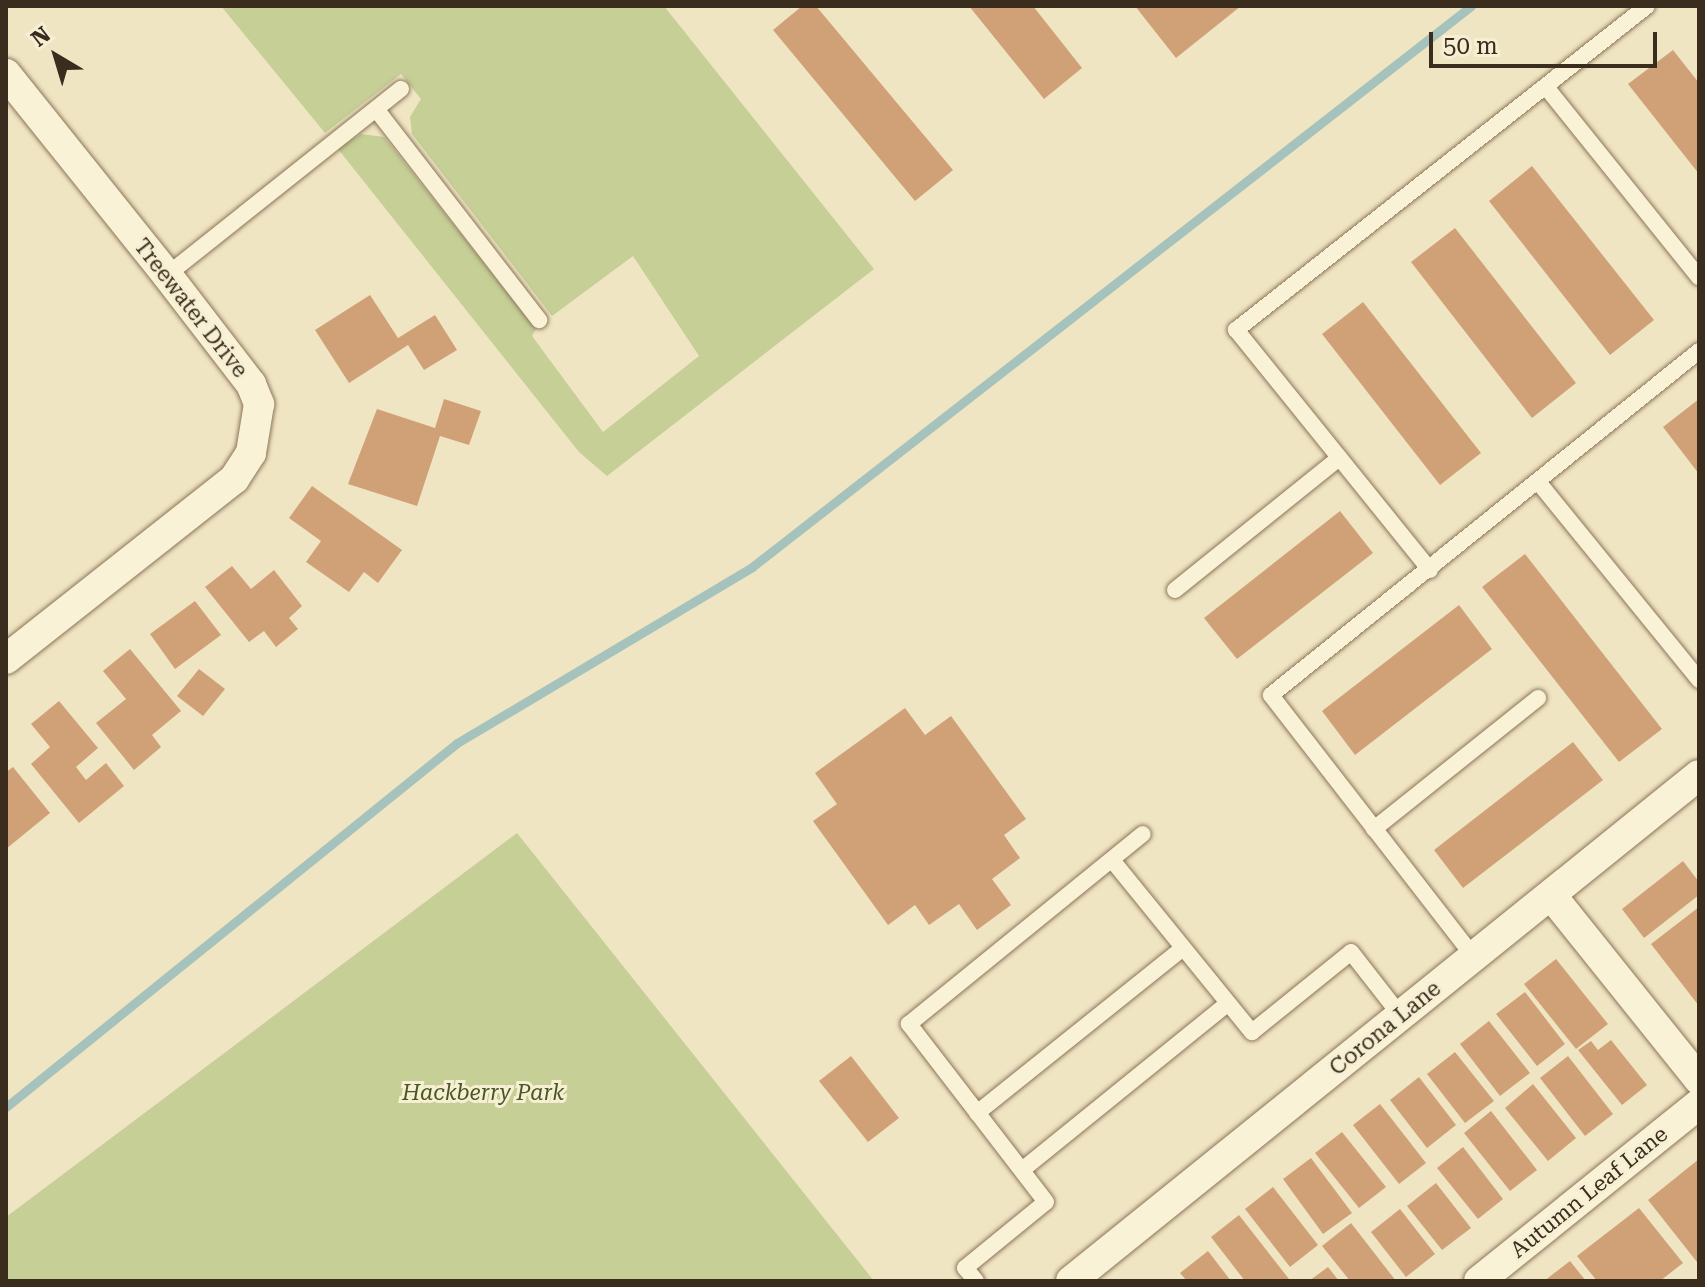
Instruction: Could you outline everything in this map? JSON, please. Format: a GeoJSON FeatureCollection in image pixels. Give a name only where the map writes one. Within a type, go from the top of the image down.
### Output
{"type":"FeatureCollection","features":[{"type":"Feature","properties":{"kind":"street","name":"Treewater Drive"},"geometry":{"type":"LineString","coordinates":[[6,74],[251,384],[259,404],[251,453],[234,479],[6,659]]}},
{"type":"Feature","properties":{"kind":"street","name":"Corona Lane"},"geometry":{"type":"LineString","coordinates":[[1074,1280],[1699,775]]}},
{"type":"Feature","properties":{"kind":"street"},"geometry":{"type":"LineString","coordinates":[[1551,895],[1699,1080]]}},
{"type":"Feature","properties":{"kind":"street","name":"Autumn Leaf Lane"},"geometry":{"type":"LineString","coordinates":[[1479,1281],[1699,1104]]}},
{"type":"Feature","properties":{"kind":"lane"},"geometry":{"type":"LineString","coordinates":[[1430,570],[1236,330],[1647,6]]}},
{"type":"Feature","properties":{"kind":"lane"},"geometry":{"type":"LineString","coordinates":[[1546,87],[1699,277]]}},
{"type":"Feature","properties":{"kind":"lane"},"geometry":{"type":"LineString","coordinates":[[167,275],[401,89]]}},
{"type":"Feature","properties":{"kind":"lane"},"geometry":{"type":"LineString","coordinates":[[376,109],[539,320]]}},
{"type":"Feature","properties":{"kind":"lane"},"geometry":{"type":"LineString","coordinates":[[1474,957],[1271,695],[1539,483],[1699,351]]}},
{"type":"Feature","properties":{"kind":"lane"},"geometry":{"type":"LineString","coordinates":[[1175,590],[1339,458]]}},
{"type":"Feature","properties":{"kind":"lane"},"geometry":{"type":"LineString","coordinates":[[1539,483],[1699,680]]}},
{"type":"Feature","properties":{"kind":"lane"},"geometry":{"type":"LineString","coordinates":[[1374,829],[1538,698]]}},
{"type":"Feature","properties":{"kind":"lane"},"geometry":{"type":"LineString","coordinates":[[976,1281],[965,1268],[1046,1202],[909,1024],[1143,834]]}},
{"type":"Feature","properties":{"kind":"lane"},"geometry":{"type":"LineString","coordinates":[[1112,860],[1252,1032],[1351,952],[1401,1016]]}},
{"type":"Feature","properties":{"kind":"lane"},"geometry":{"type":"LineString","coordinates":[[977,1113],[1183,948]]}},
{"type":"Feature","properties":{"kind":"lane"},"geometry":{"type":"LineString","coordinates":[[1022,1170],[1228,1003]]}},
{"type":"Feature","properties":{"kind":"green space"},"geometry":{"type":"Polygon","coordinates":[[[221,6],[664,6],[874,269],[607,476],[579,452],[338,149],[361,134],[384,137],[536,329],[532,336],[603,432],[699,356],[633,256],[552,316],[412,134],[410,117],[421,99],[401,74],[325,133],[221,6]]]}},
{"type":"Feature","properties":{"kind":"green space","name":"Hackberry Park"},"geometry":{"type":"Polygon","coordinates":[[[517,833],[874,1281],[6,1281],[6,1217],[517,833]]]}},
{"type":"Feature","properties":{"kind":"building"},"geometry":{"type":"Polygon","coordinates":[[[802,6],[816,6],[953,170],[915,201],[773,30],[802,6]]]}},
{"type":"Feature","properties":{"kind":"building"},"geometry":{"type":"Polygon","coordinates":[[[969,6],[1033,6],[1082,68],[1044,99],[969,6]]]}},
{"type":"Feature","properties":{"kind":"building"},"geometry":{"type":"Polygon","coordinates":[[[1135,6],[1241,6],[1176,58],[1135,6]]]}},
{"type":"Feature","properties":{"kind":"building"},"geometry":{"type":"Polygon","coordinates":[[[1673,50],[1699,83],[1699,174],[1628,84],[1673,50]]]}},
{"type":"Feature","properties":{"kind":"building"},"geometry":{"type":"Polygon","coordinates":[[[1532,166],[1654,320],[1610,355],[1489,201],[1532,166]]]}},
{"type":"Feature","properties":{"kind":"building"},"geometry":{"type":"Polygon","coordinates":[[[1455,228],[1576,383],[1532,418],[1411,262],[1455,228]]]}},
{"type":"Feature","properties":{"kind":"building"},"geometry":{"type":"Polygon","coordinates":[[[370,295],[398,338],[435,315],[457,350],[424,370],[408,345],[349,383],[315,330],[370,295]]]}},
{"type":"Feature","properties":{"kind":"building"},"geometry":{"type":"Polygon","coordinates":[[[1363,302],[1481,453],[1440,485],[1322,334],[1363,302]]]}},
{"type":"Feature","properties":{"kind":"building"},"geometry":{"type":"Polygon","coordinates":[[[444,399],[481,411],[469,445],[440,436],[417,506],[348,484],[377,409],[435,428],[444,399]]]}},
{"type":"Feature","properties":{"kind":"building"},"geometry":{"type":"Polygon","coordinates":[[[1699,399],[1699,474],[1663,427],[1699,399]]]}},
{"type":"Feature","properties":{"kind":"building"},"geometry":{"type":"Polygon","coordinates":[[[312,486],[402,550],[378,583],[364,572],[349,592],[306,562],[321,541],[289,518],[312,486]]]}},
{"type":"Feature","properties":{"kind":"building"},"geometry":{"type":"Polygon","coordinates":[[[1340,511],[1373,553],[1237,659],[1204,618],[1340,511]]]}},
{"type":"Feature","properties":{"kind":"building"},"geometry":{"type":"Polygon","coordinates":[[[1525,554],[1662,729],[1619,762],[1482,587],[1525,554]]]}},
{"type":"Feature","properties":{"kind":"building"},"geometry":{"type":"Polygon","coordinates":[[[232,566],[251,589],[274,570],[302,606],[289,618],[298,629],[276,647],[264,631],[249,642],[205,587],[232,566]]]}},
{"type":"Feature","properties":{"kind":"building"},"geometry":{"type":"Polygon","coordinates":[[[195,601],[221,635],[175,669],[150,634],[195,601]]]}},
{"type":"Feature","properties":{"kind":"building"},"geometry":{"type":"Polygon","coordinates":[[[1459,605],[1492,649],[1355,755],[1322,711],[1459,605]]]}},
{"type":"Feature","properties":{"kind":"building"},"geometry":{"type":"Polygon","coordinates":[[[130,649],[181,711],[152,735],[161,747],[134,770],[96,723],[126,699],[103,671],[130,649]]]}},
{"type":"Feature","properties":{"kind":"building"},"geometry":{"type":"Polygon","coordinates":[[[199,669],[225,689],[203,716],[177,696],[199,669]]]}},
{"type":"Feature","properties":{"kind":"building"},"geometry":{"type":"Polygon","coordinates":[[[59,701],[98,748],[76,767],[86,780],[106,763],[124,786],[79,823],[31,764],[50,747],[31,724],[59,701]]]}},
{"type":"Feature","properties":{"kind":"building"},"geometry":{"type":"Polygon","coordinates":[[[905,708],[925,735],[951,716],[1026,819],[1004,835],[1020,858],[992,879],[1011,905],[977,930],[959,904],[929,925],[915,905],[888,925],[813,821],[837,804],[815,773],[905,708]]]}},
{"type":"Feature","properties":{"kind":"building"},"geometry":{"type":"Polygon","coordinates":[[[1573,742],[1603,780],[1463,888],[1434,850],[1573,742]]]}},
{"type":"Feature","properties":{"kind":"building"},"geometry":{"type":"Polygon","coordinates":[[[13,767],[50,813],[6,849],[6,772],[13,767]]]}},
{"type":"Feature","properties":{"kind":"building"},"geometry":{"type":"Polygon","coordinates":[[[1683,861],[1699,882],[1699,895],[1644,938],[1622,909],[1683,861]]]}},
{"type":"Feature","properties":{"kind":"building"},"geometry":{"type":"Polygon","coordinates":[[[1699,907],[1699,1006],[1651,944],[1699,907]]]}},
{"type":"Feature","properties":{"kind":"building"},"geometry":{"type":"Polygon","coordinates":[[[1556,959],[1608,1024],[1576,1049],[1524,984],[1556,959]]]}},
{"type":"Feature","properties":{"kind":"building"},"geometry":{"type":"Polygon","coordinates":[[[1525,992],[1565,1044],[1537,1066],[1496,1014],[1525,992]]]}},
{"type":"Feature","properties":{"kind":"building"},"geometry":{"type":"Polygon","coordinates":[[[1489,1021],[1530,1073],[1500,1096],[1460,1044],[1489,1021]]]}},
{"type":"Feature","properties":{"kind":"building"},"geometry":{"type":"Polygon","coordinates":[[[1611,1040],[1647,1085],[1622,1105],[1578,1050],[1591,1041],[1598,1050],[1611,1040]]]}},
{"type":"Feature","properties":{"kind":"building"},"geometry":{"type":"Polygon","coordinates":[[[1455,1052],[1494,1101],[1465,1123],[1427,1074],[1455,1052]]]}},
{"type":"Feature","properties":{"kind":"building"},"geometry":{"type":"Polygon","coordinates":[[[851,1056],[899,1118],[868,1142],[819,1081],[851,1056]]]}},
{"type":"Feature","properties":{"kind":"building"},"geometry":{"type":"Polygon","coordinates":[[[1568,1056],[1613,1114],[1585,1136],[1540,1078],[1568,1056]]]}},
{"type":"Feature","properties":{"kind":"building"},"geometry":{"type":"Polygon","coordinates":[[[1419,1077],[1456,1125],[1427,1148],[1390,1100],[1419,1077]]]}},
{"type":"Feature","properties":{"kind":"building"},"geometry":{"type":"Polygon","coordinates":[[[1533,1084],[1576,1138],[1548,1161],[1505,1108],[1533,1084]]]}},
{"type":"Feature","properties":{"kind":"building"},"geometry":{"type":"Polygon","coordinates":[[[1380,1104],[1426,1163],[1399,1184],[1353,1125],[1380,1104]]]}},
{"type":"Feature","properties":{"kind":"building"},"geometry":{"type":"Polygon","coordinates":[[[1491,1111],[1537,1170],[1510,1191],[1464,1133],[1491,1111]]]}},
{"type":"Feature","properties":{"kind":"building"},"geometry":{"type":"Polygon","coordinates":[[[1342,1132],[1386,1187],[1359,1208],[1315,1153],[1342,1132]]]}},
{"type":"Feature","properties":{"kind":"building"},"geometry":{"type":"Polygon","coordinates":[[[1463,1147],[1503,1199],[1478,1219],[1437,1168],[1463,1147]]]}},
{"type":"Feature","properties":{"kind":"building"},"geometry":{"type":"Polygon","coordinates":[[[1311,1158],[1352,1213],[1323,1234],[1283,1179],[1311,1158]]]}},
{"type":"Feature","properties":{"kind":"building"},"geometry":{"type":"Polygon","coordinates":[[[1699,1159],[1699,1261],[1697,1262],[1648,1200],[1699,1159]]]}},
{"type":"Feature","properties":{"kind":"building"},"geometry":{"type":"Polygon","coordinates":[[[1436,1183],[1471,1228],[1442,1250],[1407,1206],[1436,1183]]]}},
{"type":"Feature","properties":{"kind":"building"},"geometry":{"type":"Polygon","coordinates":[[[1273,1187],[1318,1245],[1290,1267],[1245,1209],[1273,1187]]]}},
{"type":"Feature","properties":{"kind":"building"},"geometry":{"type":"Polygon","coordinates":[[[1639,1208],[1683,1263],[1660,1281],[1597,1281],[1577,1256],[1639,1208]]]}},
{"type":"Feature","properties":{"kind":"building"},"geometry":{"type":"Polygon","coordinates":[[[1400,1209],[1435,1254],[1406,1277],[1371,1232],[1400,1209]]]}},
{"type":"Feature","properties":{"kind":"building"},"geometry":{"type":"Polygon","coordinates":[[[1239,1215],[1289,1279],[1245,1281],[1211,1237],[1239,1215]]]}},
{"type":"Feature","properties":{"kind":"building"},"geometry":{"type":"Polygon","coordinates":[[[1351,1223],[1396,1281],[1350,1281],[1322,1246],[1351,1223]]]}},
{"type":"Feature","properties":{"kind":"building"},"geometry":{"type":"Polygon","coordinates":[[[1208,1251],[1231,1281],[1187,1281],[1180,1273],[1208,1251]]]}},
{"type":"Feature","properties":{"kind":"building"},"geometry":{"type":"Polygon","coordinates":[[[1570,1261],[1586,1281],[1544,1281],[1570,1261]]]}},
{"type":"Feature","properties":{"kind":"building"},"geometry":{"type":"Polygon","coordinates":[[[1328,1267],[1339,1281],[1309,1281],[1328,1267]]]}},
{"type":"Feature","properties":{"kind":"waterway"},"geometry":{"type":"LineString","coordinates":[[6,1107],[457,743],[752,567],[1471,6]]}}]}
